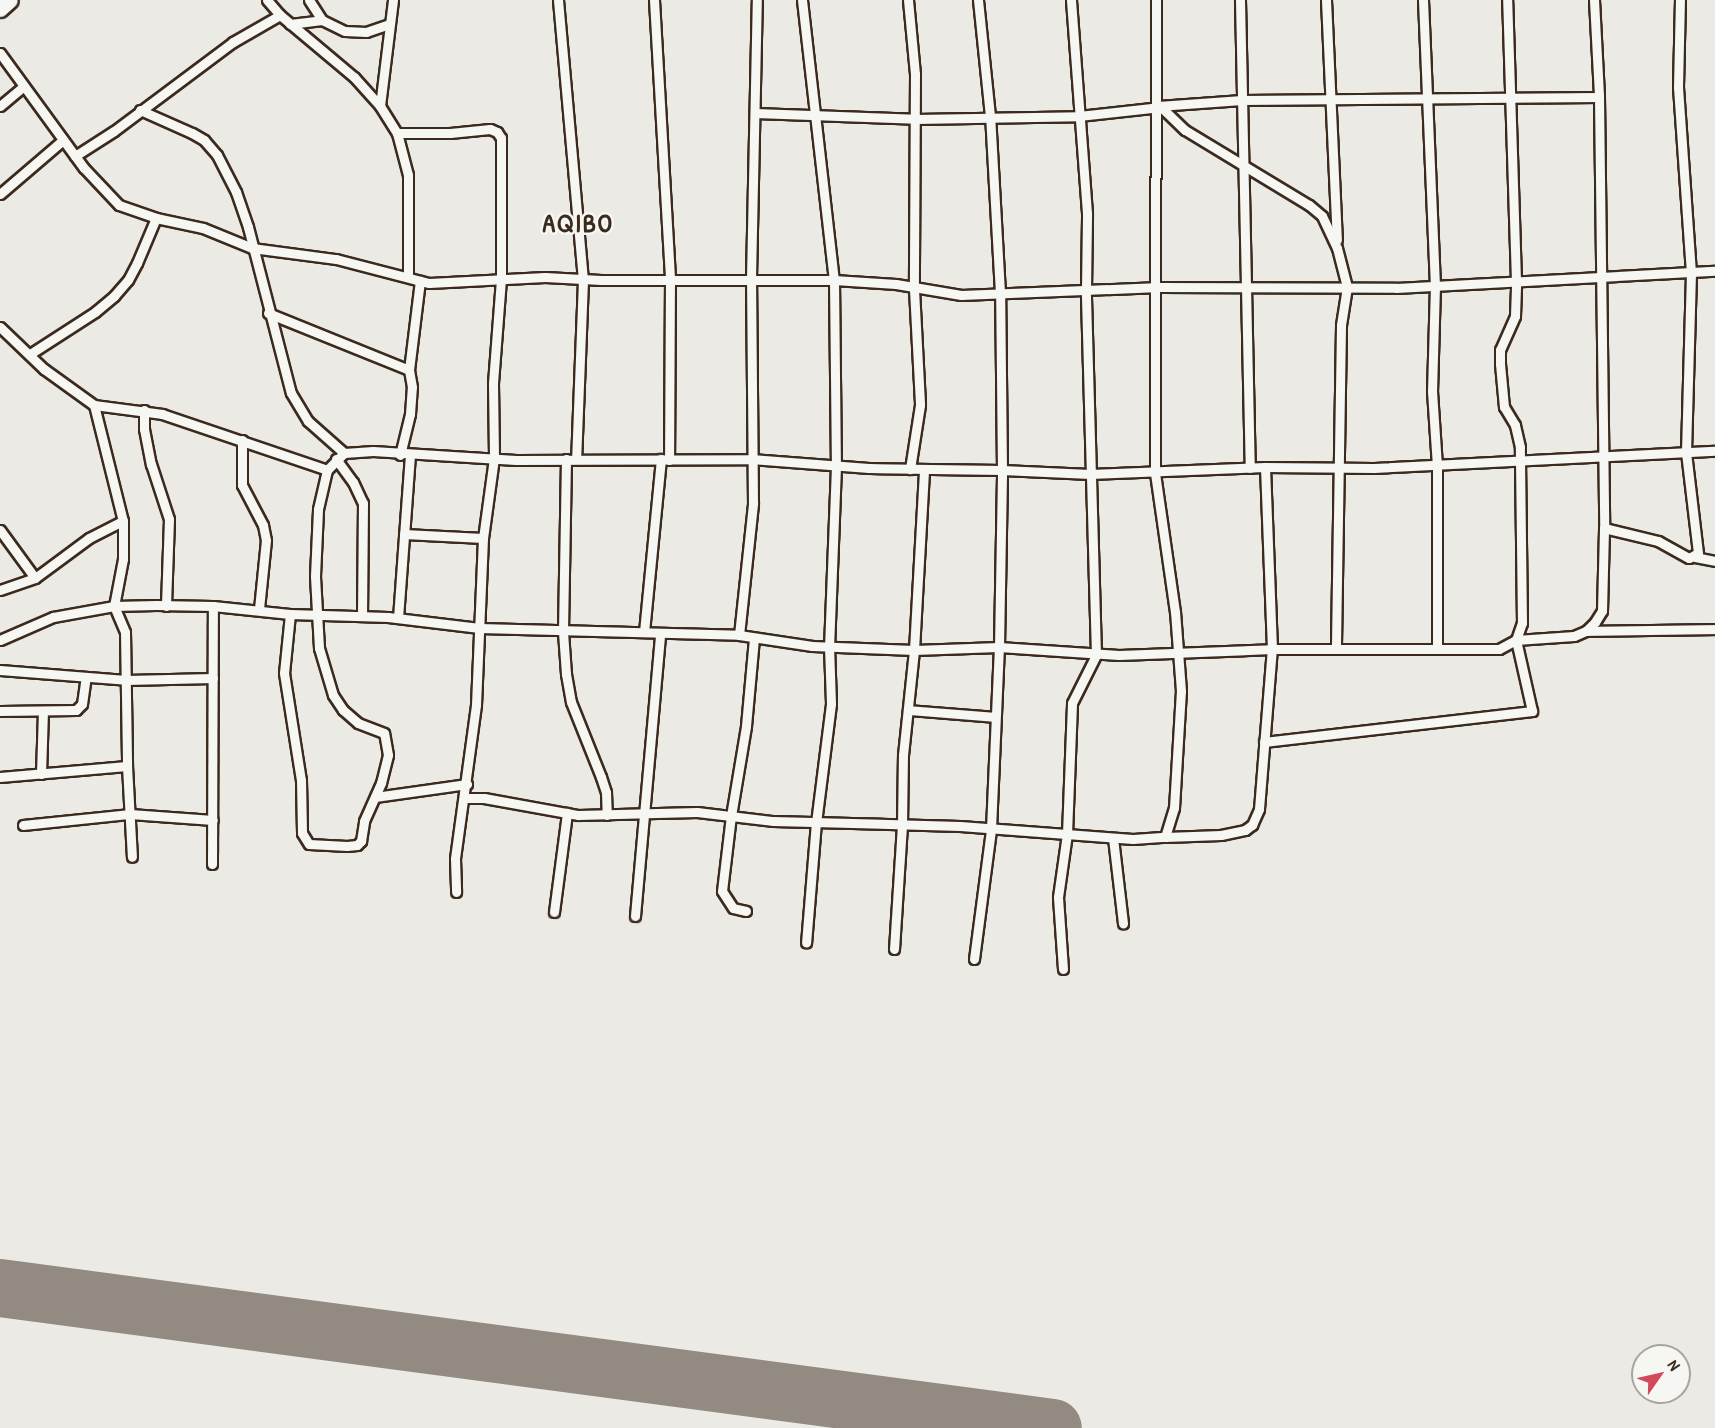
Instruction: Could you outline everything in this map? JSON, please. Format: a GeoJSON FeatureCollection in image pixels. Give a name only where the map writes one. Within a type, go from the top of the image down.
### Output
{"type":"FeatureCollection","features":[{"type":"Feature","properties":{"kind":"highway"},"geometry":{"type":"LineString","coordinates":[[0,9],[10,0]]}},
{"type":"Feature","properties":{"kind":"street"},"geometry":{"type":"LineString","coordinates":[[267,0],[290,24],[354,77],[380,106],[397,133],[408,175],[408,277]]}},
{"type":"Feature","properties":{"kind":"street"},"geometry":{"type":"LineString","coordinates":[[309,0],[322,20],[345,31],[357,33],[372,31],[389,24]]}},
{"type":"Feature","properties":{"kind":"street"},"geometry":{"type":"LineString","coordinates":[[380,106],[393,0]]}},
{"type":"Feature","properties":{"kind":"street"},"geometry":{"type":"LineString","coordinates":[[558,0],[583,280],[576,459]]}},
{"type":"Feature","properties":{"kind":"street"},"geometry":{"type":"LineString","coordinates":[[644,632],[665,459],[670,279],[654,0]]}},
{"type":"Feature","properties":{"kind":"street"},"geometry":{"type":"LineString","coordinates":[[740,635],[753,503],[751,279],[757,0]]}},
{"type":"Feature","properties":{"kind":"street"},"geometry":{"type":"LineString","coordinates":[[802,0],[834,280],[836,466],[829,646],[831,704],[816,822],[806,943]]}},
{"type":"Feature","properties":{"kind":"street"},"geometry":{"type":"LineString","coordinates":[[908,0],[915,74],[914,289],[920,405],[910,469]]}},
{"type":"Feature","properties":{"kind":"street"},"geometry":{"type":"LineString","coordinates":[[974,959],[991,829],[999,647],[1002,470],[1000,293],[990,116],[978,0]]}},
{"type":"Feature","properties":{"kind":"street"},"geometry":{"type":"LineString","coordinates":[[1063,969],[1058,897],[1067,834],[1072,703],[1096,655],[1086,289],[1087,213],[1071,0]]}},
{"type":"Feature","properties":{"kind":"street"},"geometry":{"type":"LineString","coordinates":[[1156,0],[1155,474],[1179,652],[1182,691],[1174,808],[1165,837]]}},
{"type":"Feature","properties":{"kind":"street"},"geometry":{"type":"LineString","coordinates":[[1240,0],[1250,468]]}},
{"type":"Feature","properties":{"kind":"street"},"geometry":{"type":"LineString","coordinates":[[1326,0],[1337,248]]}},
{"type":"Feature","properties":{"kind":"street"},"geometry":{"type":"LineString","coordinates":[[1423,0],[1435,285],[1432,391],[1437,466],[1437,648]]}},
{"type":"Feature","properties":{"kind":"street"},"geometry":{"type":"LineString","coordinates":[[1264,742],[1532,711],[1516,640],[1521,623],[1518,435],[1504,407],[1500,364],[1500,350],[1515,316],[1516,281],[1507,0]]}},
{"type":"Feature","properties":{"kind":"street"},"geometry":{"type":"LineString","coordinates":[[1586,631],[1602,610],[1604,528],[1599,97],[1594,0]]}},
{"type":"Feature","properties":{"kind":"street"},"geometry":{"type":"LineString","coordinates":[[1680,0],[1678,87],[1691,273],[1686,452],[1698,553],[1695,557]]}},
{"type":"Feature","properties":{"kind":"street"},"geometry":{"type":"LineString","coordinates":[[75,156],[233,42],[280,15]]}},
{"type":"Feature","properties":{"kind":"street"},"geometry":{"type":"LineString","coordinates":[[290,24],[322,20]]}},
{"type":"Feature","properties":{"kind":"street"},"geometry":{"type":"LineString","coordinates":[[0,53],[75,156],[108,197],[128,209],[156,218],[203,228],[252,248],[336,259],[420,281],[441,284],[501,279],[834,280],[896,284],[914,289],[961,295],[1156,287],[1435,285],[1715,271]]}},
{"type":"Feature","properties":{"kind":"street"},"geometry":{"type":"LineString","coordinates":[[0,106],[24,86]]}},
{"type":"Feature","properties":{"kind":"street"},"geometry":{"type":"LineString","coordinates":[[755,113],[915,119],[1079,116],[1156,106],[1242,100],[1599,97]]}},
{"type":"Feature","properties":{"kind":"street"},"geometry":{"type":"LineString","coordinates":[[1156,106],[1166,109],[1185,130],[1244,164],[1322,216],[1337,248],[1347,287],[1341,326],[1337,466],[1336,649]]}},
{"type":"Feature","properties":{"kind":"street"},"geometry":{"type":"LineString","coordinates":[[140,110],[204,140],[217,155],[236,192],[287,384],[308,422],[340,456],[363,503],[362,616]]}},
{"type":"Feature","properties":{"kind":"street"},"geometry":{"type":"LineString","coordinates":[[397,133],[450,133],[475,129],[497,132],[501,138],[503,172],[501,279],[493,384],[494,458],[483,538],[478,686],[467,784],[454,859],[456,892]]}},
{"type":"Feature","properties":{"kind":"street"},"geometry":{"type":"LineString","coordinates":[[0,194],[63,140]]}},
{"type":"Feature","properties":{"kind":"street"},"geometry":{"type":"LineString","coordinates":[[30,354],[95,312],[114,296],[128,280],[156,218]]}},
{"type":"Feature","properties":{"kind":"street"},"geometry":{"type":"LineString","coordinates":[[398,618],[404,534],[405,455],[412,387],[409,370],[420,281]]}},
{"type":"Feature","properties":{"kind":"street"},"geometry":{"type":"LineString","coordinates":[[268,313],[409,370]]}},
{"type":"Feature","properties":{"kind":"street"},"geometry":{"type":"LineString","coordinates":[[0,327],[44,369],[94,405],[144,410],[242,440],[327,470]]}},
{"type":"Feature","properties":{"kind":"street"},"geometry":{"type":"LineString","coordinates":[[94,405],[123,521],[123,559],[114,606],[124,632],[132,857]]}},
{"type":"Feature","properties":{"kind":"street"},"geometry":{"type":"LineString","coordinates":[[144,410],[144,429],[151,464],[170,519],[171,543],[166,606]]}},
{"type":"Feature","properties":{"kind":"street"},"geometry":{"type":"LineString","coordinates":[[242,440],[243,485],[263,525],[266,540],[259,609]]}},
{"type":"Feature","properties":{"kind":"street"},"geometry":{"type":"LineString","coordinates":[[290,614],[284,672],[302,780],[304,840],[309,844],[357,845],[361,841],[364,821],[375,797],[388,755],[384,733],[358,723],[343,710],[333,695],[319,648],[316,520],[327,470],[340,456],[373,451],[405,455],[494,458],[751,459],[924,470],[1155,474],[1265,467],[1374,468],[1518,463],[1602,456],[1715,451]]}},
{"type":"Feature","properties":{"kind":"street"},"geometry":{"type":"LineString","coordinates":[[566,459],[563,632],[566,674],[571,702],[602,777],[607,815]]}},
{"type":"Feature","properties":{"kind":"street"},"geometry":{"type":"LineString","coordinates":[[465,798],[484,798],[567,813],[607,815],[697,812],[816,822],[991,829],[1113,838],[1221,835],[1245,830],[1252,825],[1259,809],[1272,649],[1265,467]]}},
{"type":"Feature","properties":{"kind":"street"},"geometry":{"type":"LineString","coordinates":[[894,949],[902,825],[903,755],[914,650],[924,470]]}},
{"type":"Feature","properties":{"kind":"street"},"geometry":{"type":"LineString","coordinates":[[0,590],[35,578],[89,538],[123,521]]}},
{"type":"Feature","properties":{"kind":"street"},"geometry":{"type":"LineString","coordinates":[[1604,528],[1658,541],[1689,558],[1715,561]]}},
{"type":"Feature","properties":{"kind":"street"},"geometry":{"type":"LineString","coordinates":[[0,530],[35,578]]}},
{"type":"Feature","properties":{"kind":"street"},"geometry":{"type":"LineString","coordinates":[[404,534],[483,538]]}},
{"type":"Feature","properties":{"kind":"street"},"geometry":{"type":"LineString","coordinates":[[0,640],[53,617],[114,606],[213,606],[290,614],[398,618],[479,628],[740,635],[829,646],[914,650],[999,647],[1096,655],[1272,649],[1499,649],[1516,640],[1574,636],[1586,631],[1715,629]]}},
{"type":"Feature","properties":{"kind":"street"},"geometry":{"type":"LineString","coordinates":[[212,864],[213,606]]}},
{"type":"Feature","properties":{"kind":"street"},"geometry":{"type":"LineString","coordinates":[[635,916],[642,813],[651,750],[660,634]]}},
{"type":"Feature","properties":{"kind":"street"},"geometry":{"type":"LineString","coordinates":[[746,911],[733,908],[722,891],[731,816],[746,726],[754,638]]}},
{"type":"Feature","properties":{"kind":"street"},"geometry":{"type":"LineString","coordinates":[[0,670],[126,680],[213,678]]}},
{"type":"Feature","properties":{"kind":"street"},"geometry":{"type":"LineString","coordinates":[[0,711],[76,710],[82,704],[86,677]]}},
{"type":"Feature","properties":{"kind":"street"},"geometry":{"type":"LineString","coordinates":[[908,710],[995,717]]}},
{"type":"Feature","properties":{"kind":"street"},"geometry":{"type":"LineString","coordinates":[[41,774],[43,712]]}},
{"type":"Feature","properties":{"kind":"street"},"geometry":{"type":"LineString","coordinates":[[0,777],[127,766]]}},
{"type":"Feature","properties":{"kind":"street"},"geometry":{"type":"LineString","coordinates":[[375,797],[467,784]]}},
{"type":"Feature","properties":{"kind":"street"},"geometry":{"type":"LineString","coordinates":[[554,912],[567,813]]}},
{"type":"Feature","properties":{"kind":"street"},"geometry":{"type":"LineString","coordinates":[[23,825],[130,814],[213,820]]}},
{"type":"Feature","properties":{"kind":"street"},"geometry":{"type":"LineString","coordinates":[[1113,838],[1123,923]]}},
{"type":"Feature","properties":{"kind":"runway"},"geometry":{"type":"LineString","coordinates":[[0,1288],[1053,1428]]}},
{"type":"Feature","properties":{"kind":"district","name":"AQIBO"},"geometry":{"type":"Point","coordinates":[578,223]}}]}
